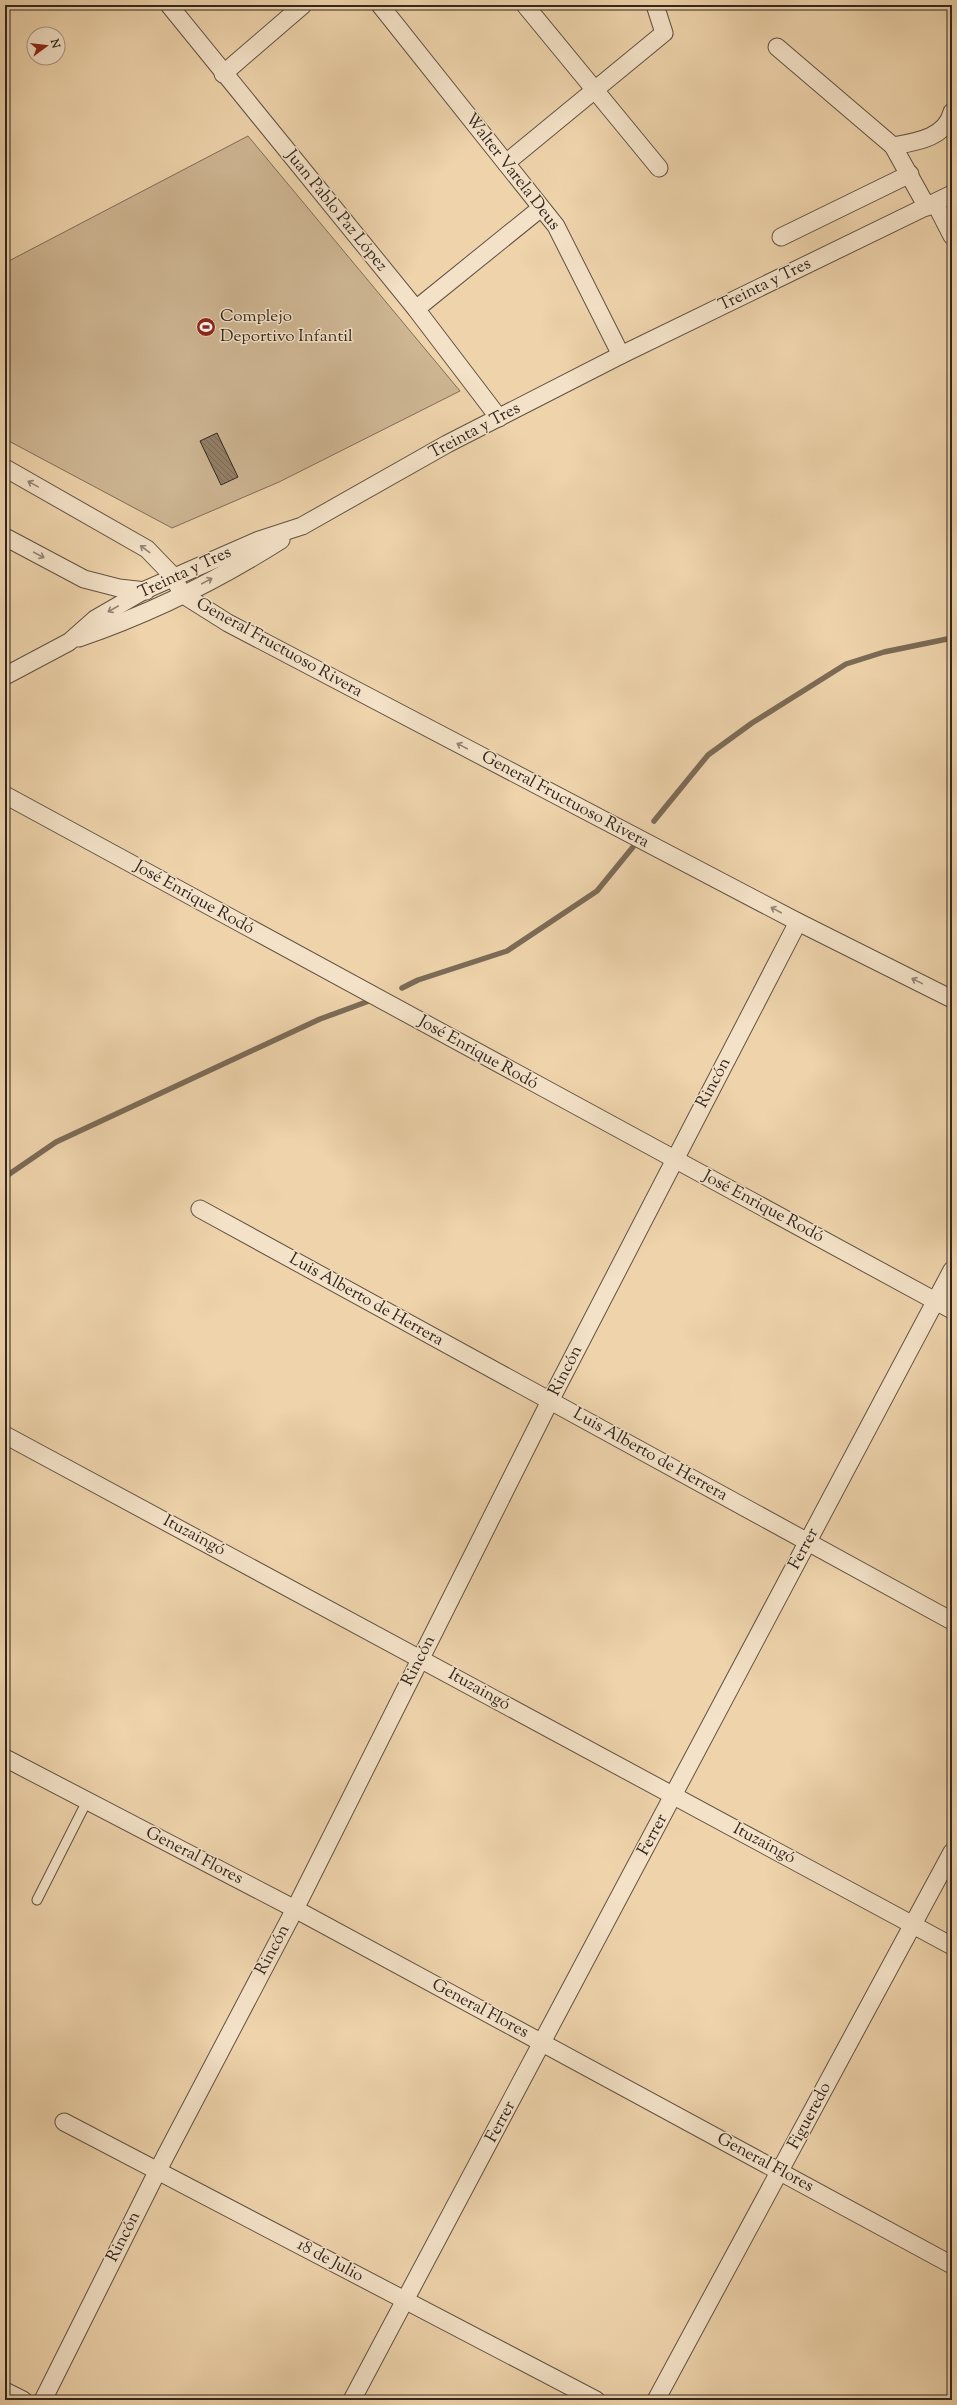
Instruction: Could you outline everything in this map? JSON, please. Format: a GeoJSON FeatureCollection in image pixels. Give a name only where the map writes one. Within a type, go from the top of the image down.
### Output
{"type":"FeatureCollection","features":[{"type":"Feature","properties":{"kind":"street","name":"Juan Pablo Paz López"},"geometry":{"type":"LineString","coordinates":[[169,5],[223,74],[416,308],[499,418]]}},
{"type":"Feature","properties":{"kind":"street"},"geometry":{"type":"LineString","coordinates":[[223,74],[303,5]]}},
{"type":"Feature","properties":{"kind":"street","name":"Walter Varela Deus"},"geometry":{"type":"LineString","coordinates":[[380,5],[506,163],[541,208],[566,244],[622,354]]}},
{"type":"Feature","properties":{"kind":"street"},"geometry":{"type":"LineString","coordinates":[[525,5],[659,168]]}},
{"type":"Feature","properties":{"kind":"street"},"geometry":{"type":"LineString","coordinates":[[506,163],[664,33],[655,5]]}},
{"type":"Feature","properties":{"kind":"street"},"geometry":{"type":"LineString","coordinates":[[777,47],[893,146],[952,236]]}},
{"type":"Feature","properties":{"kind":"street"},"geometry":{"type":"LineString","coordinates":[[893,146],[938,134],[950,120],[952,112]]}},
{"type":"Feature","properties":{"kind":"street"},"geometry":{"type":"LineString","coordinates":[[781,237],[910,174]]}},
{"type":"Feature","properties":{"kind":"street","name":"Treinta y Tres"},"geometry":{"type":"LineString","coordinates":[[5,676],[69,642],[95,619],[172,576],[259,540],[302,526],[447,444],[622,354],[952,194]]}},
{"type":"Feature","properties":{"kind":"street"},"geometry":{"type":"LineString","coordinates":[[416,308],[541,208]]}},
{"type":"Feature","properties":{"kind":"street"},"geometry":{"type":"LineString","coordinates":[[5,468],[147,549],[172,576],[182,594]]}},
{"type":"Feature","properties":{"kind":"street"},"geometry":{"type":"LineString","coordinates":[[69,642],[108,628],[182,594],[261,552],[302,526]]}},
{"type":"Feature","properties":{"kind":"street"},"geometry":{"type":"LineString","coordinates":[[5,537],[84,579],[119,588],[145,590],[155,607]]}},
{"type":"Feature","properties":{"kind":"street","name":"General Fructuoso Rivera"},"geometry":{"type":"LineString","coordinates":[[182,594],[228,623],[798,922],[952,999]]}},
{"type":"Feature","properties":{"kind":"street","name":"José Enrique Rodó"},"geometry":{"type":"LineString","coordinates":[[5,796],[952,1310]]}},
{"type":"Feature","properties":{"kind":"street","name":"Rincón"},"geometry":{"type":"LineString","coordinates":[[43,2400],[158,2170],[295,1909],[550,1401],[798,922]]}},
{"type":"Feature","properties":{"kind":"street","name":"Luis Alberto de Herrera"},"geometry":{"type":"LineString","coordinates":[[200,1209],[952,1621]]}},
{"type":"Feature","properties":{"kind":"street","name":"Ferrer"},"geometry":{"type":"LineString","coordinates":[[352,2400],[543,2043],[952,1270]]}},
{"type":"Feature","properties":{"kind":"street","name":"Ituzaingó"},"geometry":{"type":"LineString","coordinates":[[5,1435],[421,1658],[952,1946]]}},
{"type":"Feature","properties":{"kind":"street","name":"General Flores"},"geometry":{"type":"LineString","coordinates":[[5,1758],[295,1909],[952,2265]]}},
{"type":"Feature","properties":{"kind":"street","name":"Figueredo"},"geometry":{"type":"LineString","coordinates":[[656,2400],[952,1852]]}},
{"type":"Feature","properties":{"kind":"street","name":"18 de Julio"},"geometry":{"type":"LineString","coordinates":[[64,2122],[596,2400]]}},
{"type":"Feature","properties":{"kind":"street"},"geometry":{"type":"LineString","coordinates":[[5,2391],[23,2400]]}},
{"type":"Feature","properties":{"kind":"lane"},"geometry":{"type":"LineString","coordinates":[[36,1900],[87,1801]]}},
{"type":"Feature","properties":{"kind":"shaded area","name":"Complejo Deportivo Infantil"},"geometry":{"type":"Polygon","coordinates":[[[248,136],[460,391],[279,482],[172,528],[5,439],[5,263],[248,136]]]}},
{"type":"Feature","properties":{"kind":"building"},"geometry":{"type":"Polygon","coordinates":[[[217,433],[238,477],[221,485],[200,441],[217,433]]]}},
{"type":"Feature","properties":{"kind":"waterway"},"geometry":{"type":"LineString","coordinates":[[654,821],[708,755],[752,723],[846,664],[884,652],[952,638]]}},
{"type":"Feature","properties":{"kind":"waterway"},"geometry":{"type":"LineString","coordinates":[[402,988],[418,980],[507,951],[597,891],[633,847]]}},
{"type":"Feature","properties":{"kind":"waterway"},"geometry":{"type":"LineString","coordinates":[[5,1177],[56,1142],[320,1019],[369,1001]]}},
{"type":"Feature","properties":{"kind":"place","name":"Complejo Deportivo Infantil"},"geometry":{"type":"Point","coordinates":[206,327]}}]}
